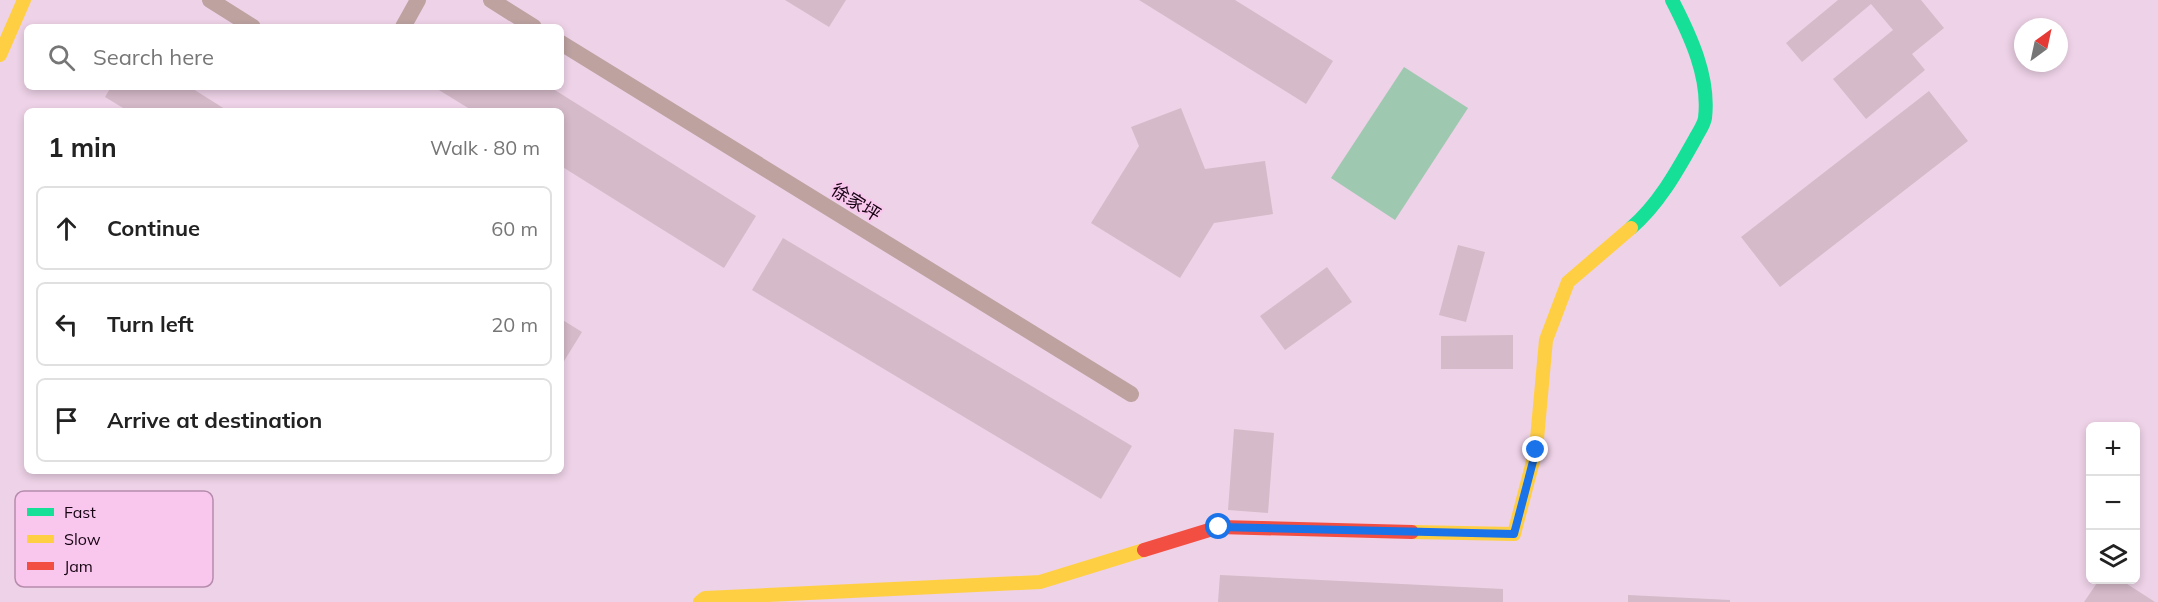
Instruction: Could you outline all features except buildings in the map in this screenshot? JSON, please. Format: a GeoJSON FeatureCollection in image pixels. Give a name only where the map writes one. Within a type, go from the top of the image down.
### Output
{"type":"FeatureCollection","features":[{"type":"Feature","properties":{"kind":"street"},"geometry":{"type":"LineString","coordinates":[[0,55],[24,0]]}},
{"type":"Feature","properties":{"kind":"street"},"geometry":{"type":"LineString","coordinates":[[700,602],[705,598],[1040,582],[1219,527],[1514,534],[1536,450],[1546,340],[1568,282],[1643,218],[1674,177],[1705,120],[1702,76],[1689,34],[1672,0]]}},
{"type":"Feature","properties":{"kind":"lane"},"geometry":{"type":"LineString","coordinates":[[210,0],[248,24]]}},
{"type":"Feature","properties":{"kind":"lane"},"geometry":{"type":"LineString","coordinates":[[405,24],[418,0]]}},
{"type":"Feature","properties":{"kind":"lane"},"geometry":{"type":"LineString","coordinates":[[491,0],[529,24]]}},
{"type":"Feature","properties":{"kind":"lane","name":"徐家坪"},"geometry":{"type":"LineString","coordinates":[[564,45],[1131,394]]}},
{"type":"Feature","properties":{"kind":"green space"},"geometry":{"type":"Polygon","coordinates":[[[1404,67],[1468,108],[1395,220],[1331,178],[1404,67]]]}},
{"type":"Feature","properties":{"kind":"traffic: fast"},"geometry":{"type":"LineString","coordinates":[[1631,228],[1667,186],[1701,129],[1705,118],[1706,103],[1702,72],[1692,42],[1672,0]]}},
{"type":"Feature","properties":{"kind":"traffic: slow"},"geometry":{"type":"LineString","coordinates":[[0,55],[24,0]]}},
{"type":"Feature","properties":{"kind":"traffic: slow"},"geometry":{"type":"LineString","coordinates":[[1412,532],[1514,534],[1536,450],[1546,340],[1568,282],[1631,228]]}},
{"type":"Feature","properties":{"kind":"traffic: slow"},"geometry":{"type":"LineString","coordinates":[[700,602],[705,598],[1040,582],[1144,550]]}},
{"type":"Feature","properties":{"kind":"traffic: jam"},"geometry":{"type":"LineString","coordinates":[[1144,550],[1219,527],[1412,532]]}},
{"type":"Feature","properties":{"kind":"route"},"geometry":{"type":"LineString","coordinates":[[1219,527],[1514,534],[1536,450]]}}]}
